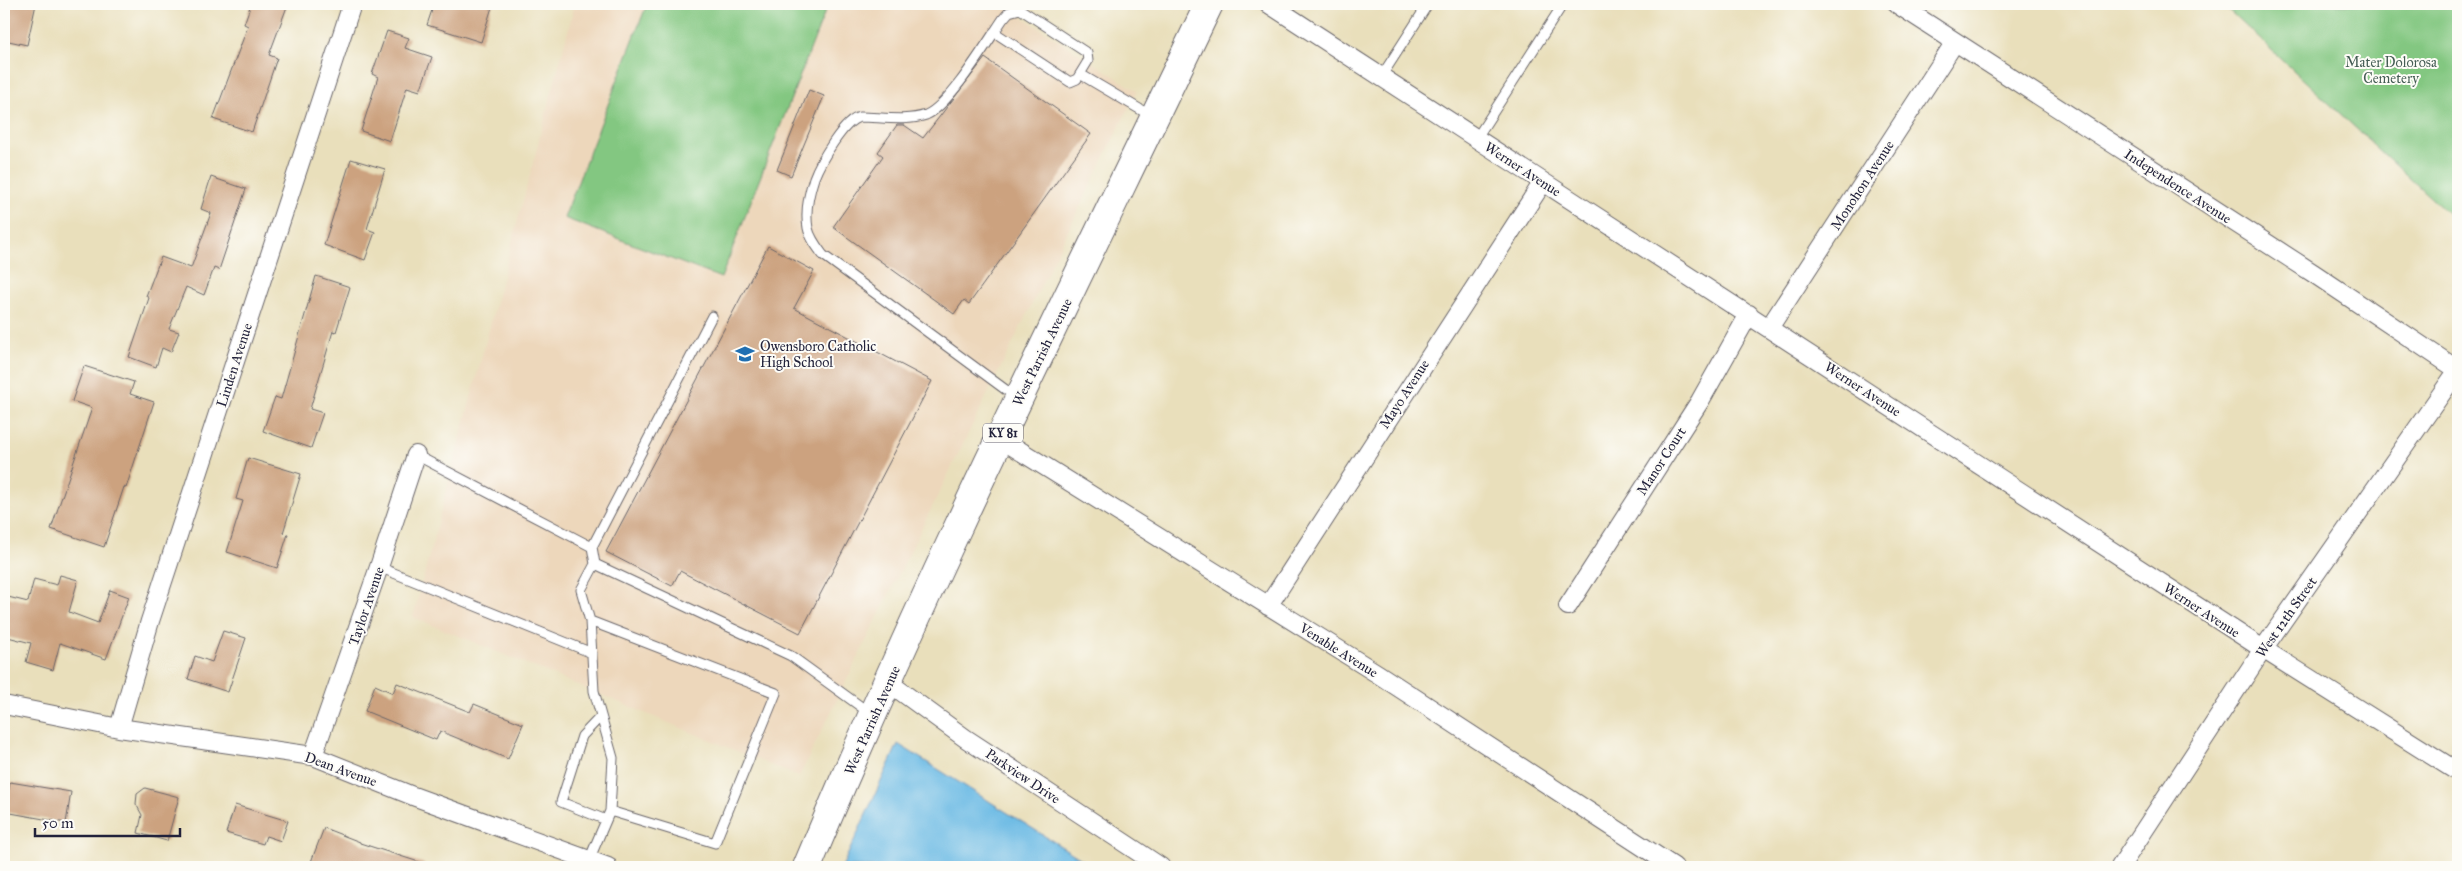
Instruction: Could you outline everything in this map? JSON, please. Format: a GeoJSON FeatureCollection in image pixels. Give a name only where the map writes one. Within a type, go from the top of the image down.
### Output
{"type":"FeatureCollection","features":[{"type":"Feature","properties":{"kind":"main road","name":"West Parrish Avenue"},"geometry":{"type":"LineString","coordinates":[[807,867],[888,682],[1001,439],[1209,4]]}},
{"type":"Feature","properties":{"kind":"street","name":"Linden Avenue"},"geometry":{"type":"LineString","coordinates":[[119,728],[150,621],[352,4]]}},
{"type":"Feature","properties":{"kind":"street","name":"Werner Avenue"},"geometry":{"type":"LineString","coordinates":[[1269,4],[1749,314],[2263,650],[2458,772]]}},
{"type":"Feature","properties":{"kind":"street","name":"Independence Avenue"},"geometry":{"type":"LineString","coordinates":[[1897,4],[2305,268],[2458,370]]}},
{"type":"Feature","properties":{"kind":"street","name":"Monohon Avenue"},"geometry":{"type":"LineString","coordinates":[[1769,328],[1955,42]]}},
{"type":"Feature","properties":{"kind":"street","name":"Mayo Avenue"},"geometry":{"type":"LineString","coordinates":[[1268,606],[1543,182]]}},
{"type":"Feature","properties":{"kind":"street","name":"Manor Court"},"geometry":{"type":"LineString","coordinates":[[1568,606],[1700,400],[1749,314]]}},
{"type":"Feature","properties":{"kind":"street","name":"West 12th Street"},"geometry":{"type":"LineString","coordinates":[[2120,867],[2263,650],[2458,370]]}},
{"type":"Feature","properties":{"kind":"street","name":"Venable Avenue"},"geometry":{"type":"LineString","coordinates":[[1001,439],[1386,679],[1674,867]]}},
{"type":"Feature","properties":{"kind":"street","name":"Taylor Avenue"},"geometry":{"type":"LineString","coordinates":[[313,756],[416,455]]}},
{"type":"Feature","properties":{"kind":"street","name":"Parkview Drive"},"geometry":{"type":"LineString","coordinates":[[888,682],[965,738],[1161,867]]}},
{"type":"Feature","properties":{"kind":"street","name":"Dean Avenue"},"geometry":{"type":"LineString","coordinates":[[4,705],[119,728],[313,756],[413,796],[608,867]]}},
{"type":"Feature","properties":{"kind":"lane"},"geometry":{"type":"LineString","coordinates":[[1381,77],[1428,4]]}},
{"type":"Feature","properties":{"kind":"lane"},"geometry":{"type":"LineString","coordinates":[[1476,139],[1563,4]]}},
{"type":"Feature","properties":{"kind":"lane"},"geometry":{"type":"LineString","coordinates":[[994,32],[1064,80],[1074,81],[1090,57],[1087,53],[1020,9],[1009,12],[994,32],[947,97],[927,114],[913,118],[860,117],[854,118],[846,125],[815,177],[807,207],[808,228],[812,240],[823,255],[1006,390],[1021,397]]}},
{"type":"Feature","properties":{"kind":"lane"},"geometry":{"type":"LineString","coordinates":[[1080,74],[1154,118]]}},
{"type":"Feature","properties":{"kind":"lane"},"geometry":{"type":"LineString","coordinates":[[589,860],[610,811],[612,758],[594,691],[590,621],[581,590],[595,564],[592,547],[712,316]]}},
{"type":"Feature","properties":{"kind":"lane"},"geometry":{"type":"LineString","coordinates":[[416,455],[592,547]]}},
{"type":"Feature","properties":{"kind":"lane"},"geometry":{"type":"LineString","coordinates":[[595,564],[791,656],[873,716]]}},
{"type":"Feature","properties":{"kind":"lane"},"geometry":{"type":"LineString","coordinates":[[379,567],[592,653]]}},
{"type":"Feature","properties":{"kind":"lane"},"geometry":{"type":"LineString","coordinates":[[590,621],[776,693],[715,843],[610,811]]}},
{"type":"Feature","properties":{"kind":"lane"},"geometry":{"type":"LineString","coordinates":[[601,716],[582,736],[561,802],[606,820]]}},
{"type":"Feature","properties":{"kind":"shaded area","name":"Owensboro Catholic High School"},"geometry":{"type":"Polygon","coordinates":[[[575,4],[1002,4],[1137,91],[799,777],[413,617],[575,4]]]}},
{"type":"Feature","properties":{"kind":"green space"},"geometry":{"type":"Polygon","coordinates":[[[647,4],[828,4],[721,278],[564,218],[647,4]]]}},
{"type":"Feature","properties":{"kind":"green space","name":"Mater Dolorosa Cemetery"},"geometry":{"type":"Polygon","coordinates":[[[2222,4],[2458,4],[2458,223],[2222,4]]]}},
{"type":"Feature","properties":{"kind":"water"},"geometry":{"type":"Polygon","coordinates":[[[898,744],[1094,867],[842,867],[898,744]]]}},
{"type":"Feature","properties":{"kind":"building"},"geometry":{"type":"Polygon","coordinates":[[[4,4],[36,4],[27,45],[4,40],[4,4]]]}},
{"type":"Feature","properties":{"kind":"building"},"geometry":{"type":"Polygon","coordinates":[[[251,4],[288,4],[269,55],[277,58],[252,132],[213,119],[248,26],[244,24],[251,4]]]}},
{"type":"Feature","properties":{"kind":"building"},"geometry":{"type":"Polygon","coordinates":[[[434,4],[493,4],[481,42],[427,25],[434,4]]]}},
{"type":"Feature","properties":{"kind":"building"},"geometry":{"type":"Polygon","coordinates":[[[387,31],[409,38],[405,48],[432,57],[420,91],[407,87],[390,141],[361,131],[378,77],[372,74],[387,31]]]}},
{"type":"Feature","properties":{"kind":"building"},"geometry":{"type":"Polygon","coordinates":[[[985,58],[1091,134],[969,304],[964,300],[954,314],[833,227],[883,156],[878,152],[897,125],[904,125],[923,138],[985,58]]]}},
{"type":"Feature","properties":{"kind":"building"},"geometry":{"type":"Polygon","coordinates":[[[809,90],[824,96],[791,176],[777,170],[809,90]]]}},
{"type":"Feature","properties":{"kind":"building"},"geometry":{"type":"Polygon","coordinates":[[[351,159],[385,169],[367,229],[375,232],[365,260],[324,245],[351,159]]]}},
{"type":"Feature","properties":{"kind":"building"},"geometry":{"type":"Polygon","coordinates":[[[211,177],[246,189],[219,270],[214,268],[204,295],[186,287],[169,329],[179,332],[171,352],[162,348],[156,367],[129,357],[149,298],[146,296],[161,257],[191,268],[211,213],[201,209],[211,177]]]}},
{"type":"Feature","properties":{"kind":"building"},"geometry":{"type":"Polygon","coordinates":[[[768,246],[814,271],[794,308],[932,381],[800,633],[680,571],[672,586],[606,552],[768,246]]]}},
{"type":"Feature","properties":{"kind":"building"},"geometry":{"type":"Polygon","coordinates":[[[316,276],[350,287],[336,332],[333,331],[310,409],[323,413],[311,448],[263,431],[275,397],[281,399],[316,276]]]}},
{"type":"Feature","properties":{"kind":"building"},"geometry":{"type":"Polygon","coordinates":[[[84,366],[134,382],[130,394],[154,402],[126,488],[124,487],[104,547],[51,529],[92,408],[72,401],[84,366]]]}},
{"type":"Feature","properties":{"kind":"building"},"geometry":{"type":"Polygon","coordinates":[[[248,458],[301,474],[283,533],[288,534],[277,568],[227,552],[243,501],[236,499],[248,458]]]}},
{"type":"Feature","properties":{"kind":"building"},"geometry":{"type":"Polygon","coordinates":[[[60,575],[78,580],[69,612],[98,623],[110,590],[129,597],[106,659],[60,643],[53,670],[26,662],[31,643],[4,636],[4,596],[28,602],[34,579],[57,585],[60,575]]]}},
{"type":"Feature","properties":{"kind":"building"},"geometry":{"type":"Polygon","coordinates":[[[223,631],[246,638],[228,692],[188,679],[195,656],[212,662],[223,631]]]}},
{"type":"Feature","properties":{"kind":"building"},"geometry":{"type":"Polygon","coordinates":[[[397,683],[470,712],[474,704],[523,724],[508,759],[440,731],[436,740],[365,711],[375,685],[393,693],[397,683]]]}},
{"type":"Feature","properties":{"kind":"building"},"geometry":{"type":"Polygon","coordinates":[[[10,782],[71,792],[66,823],[5,812],[10,782]]]}},
{"type":"Feature","properties":{"kind":"building"},"geometry":{"type":"Polygon","coordinates":[[[145,788],[179,797],[167,841],[138,833],[142,815],[136,804],[137,794],[145,788]]]}},
{"type":"Feature","properties":{"kind":"building"},"geometry":{"type":"Polygon","coordinates":[[[235,805],[288,821],[281,841],[266,836],[263,844],[226,833],[235,805]]]}},
{"type":"Feature","properties":{"kind":"building"},"geometry":{"type":"Polygon","coordinates":[[[324,828],[360,843],[425,864],[424,867],[309,867],[324,828]]]}},
{"type":"Feature","properties":{"kind":"place","name":"Owensboro Catholic High School"},"geometry":{"type":"Point","coordinates":[745,354]}}]}
